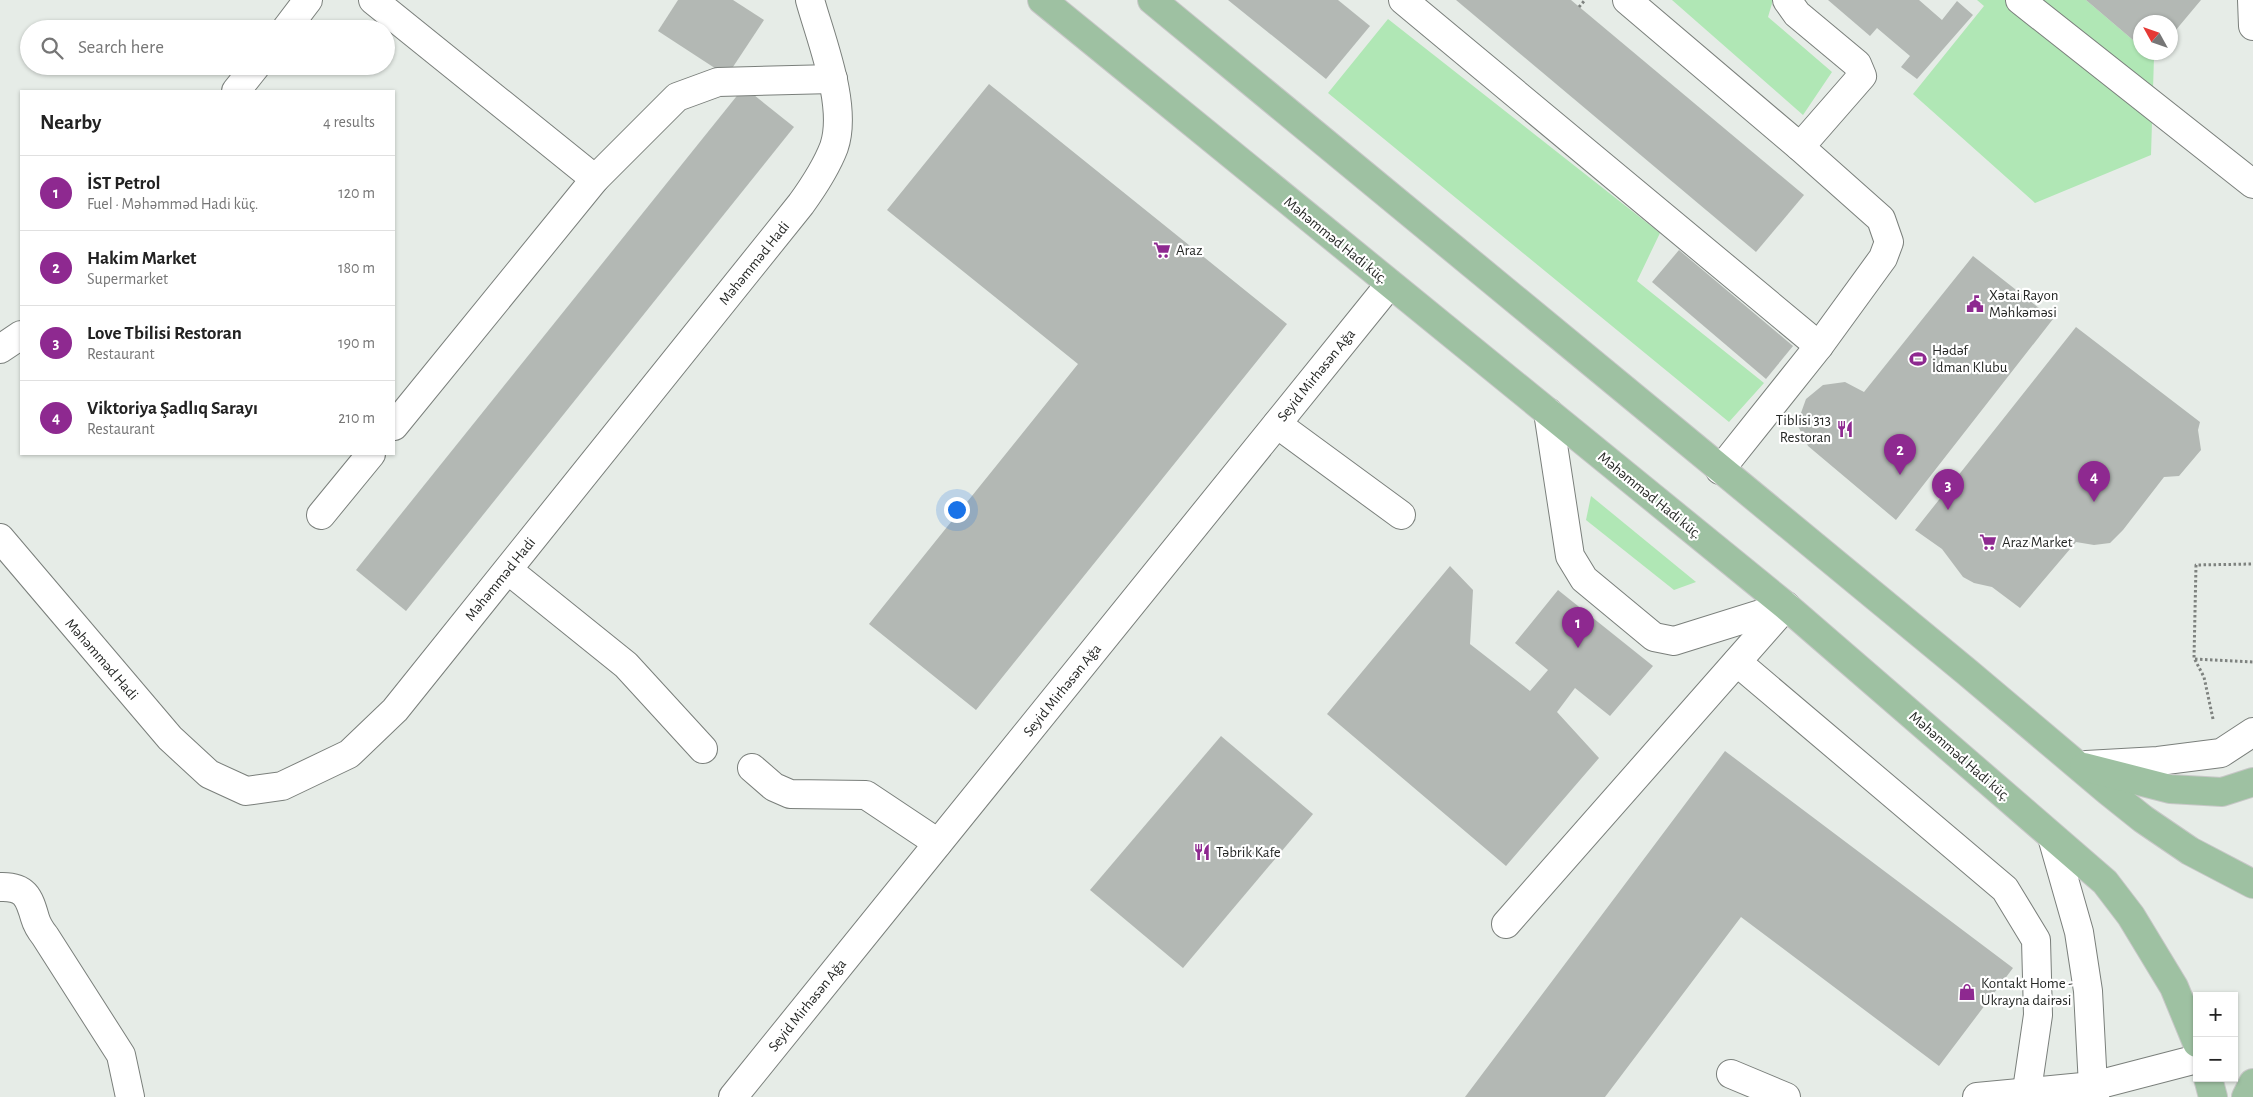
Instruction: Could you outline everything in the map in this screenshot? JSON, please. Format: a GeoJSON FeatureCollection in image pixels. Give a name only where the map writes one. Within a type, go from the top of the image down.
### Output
{"type":"FeatureCollection","features":[{"type":"Feature","properties":{"kind":"main road","name":"Məhəmməd Hadi küç."},"geometry":{"type":"LineString","coordinates":[[1042,0],[1786,606],[2105,882],[2131,916],[2174,987],[2195,1037]]}},
{"type":"Feature","properties":{"kind":"main road"},"geometry":{"type":"LineString","coordinates":[[1152,0],[2143,819],[2190,850],[2253,884]]}},
{"type":"Feature","properties":{"kind":"main road"},"geometry":{"type":"LineString","coordinates":[[2076,765],[2170,788],[2222,792],[2253,782]]}},
{"type":"Feature","properties":{"kind":"main road"},"geometry":{"type":"LineString","coordinates":[[2209,1082],[2213,1097]]}},
{"type":"Feature","properties":{"kind":"main road"},"geometry":{"type":"LineString","coordinates":[[2246,1097],[2253,1083]]}},
{"type":"Feature","properties":{"kind":"street"},"geometry":{"type":"LineString","coordinates":[[293,20],[308,0]]}},
{"type":"Feature","properties":{"kind":"street"},"geometry":{"type":"LineString","coordinates":[[373,0],[595,179]]}},
{"type":"Feature","properties":{"kind":"street","name":"Məhəmməd Hadi"},"geometry":{"type":"LineString","coordinates":[[0,538],[170,738],[209,774],[246,791],[282,786],[349,754],[395,710],[801,204],[821,175],[834,145],[838,113],[833,79],[810,0]]}},
{"type":"Feature","properties":{"kind":"street"},"geometry":{"type":"LineString","coordinates":[[1403,0],[1819,346]]}},
{"type":"Feature","properties":{"kind":"street"},"geometry":{"type":"LineString","coordinates":[[1627,0],[1800,147],[1881,219],[1889,242],[1883,258],[1819,346],[1720,470]]}},
{"type":"Feature","properties":{"kind":"street"},"geometry":{"type":"LineString","coordinates":[[1787,0],[1796,14],[1857,64],[1862,76],[1800,147]]}},
{"type":"Feature","properties":{"kind":"street"},"geometry":{"type":"LineString","coordinates":[[2020,0],[2253,184]]}},
{"type":"Feature","properties":{"kind":"street"},"geometry":{"type":"LineString","coordinates":[[2252,0],[2253,26]]}},
{"type":"Feature","properties":{"kind":"street"},"geometry":{"type":"LineString","coordinates":[[237,90],[249,75]]}},
{"type":"Feature","properties":{"kind":"street"},"geometry":{"type":"LineString","coordinates":[[395,425],[595,179],[677,97],[718,82],[833,79]]}},
{"type":"Feature","properties":{"kind":"street","name":"Seyid Mirhəsən Ağa"},"geometry":{"type":"LineString","coordinates":[[733,1097],[1390,284]]}},
{"type":"Feature","properties":{"kind":"street"},"geometry":{"type":"LineString","coordinates":[[0,349],[20,336]]}},
{"type":"Feature","properties":{"kind":"street"},"geometry":{"type":"LineString","coordinates":[[1548,412],[1570,556],[1584,579],[1591,585],[1654,636],[1674,641],[1786,606]]}},
{"type":"Feature","properties":{"kind":"street"},"geometry":{"type":"LineString","coordinates":[[1277,424],[1401,515]]}},
{"type":"Feature","properties":{"kind":"street"},"geometry":{"type":"LineString","coordinates":[[321,515],[370,455]]}},
{"type":"Feature","properties":{"kind":"street"},"geometry":{"type":"LineString","coordinates":[[508,570],[626,665],[703,749]]}},
{"type":"Feature","properties":{"kind":"street"},"geometry":{"type":"LineString","coordinates":[[1506,924],[1786,606]]}},
{"type":"Feature","properties":{"kind":"street"},"geometry":{"type":"LineString","coordinates":[[1737,662],[2006,889],[2036,940],[2038,1015],[2027,1095]]}},
{"type":"Feature","properties":{"kind":"street"},"geometry":{"type":"LineString","coordinates":[[2076,765],[2158,761],[2221,753],[2253,732]]}},
{"type":"Feature","properties":{"kind":"street"},"geometry":{"type":"LineString","coordinates":[[752,768],[774,787],[790,794],[866,794],[938,843]]}},
{"type":"Feature","properties":{"kind":"street"},"geometry":{"type":"LineString","coordinates":[[2052,837],[2079,932],[2088,991],[2094,1091]]}},
{"type":"Feature","properties":{"kind":"street"},"geometry":{"type":"LineString","coordinates":[[0,887],[12,887],[25,894],[32,905],[35,920],[121,1055],[130,1097]]}},
{"type":"Feature","properties":{"kind":"street"},"geometry":{"type":"LineString","coordinates":[[1977,1097],[2094,1091],[2193,1059]]}},
{"type":"Feature","properties":{"kind":"street"},"geometry":{"type":"LineString","coordinates":[[1731,1074],[1786,1097]]}},
{"type":"Feature","properties":{"kind":"path"},"geometry":{"type":"LineString","coordinates":[[1579,7],[1585,0]]}},
{"type":"Feature","properties":{"kind":"path"},"geometry":{"type":"LineString","coordinates":[[2221,753],[2204,677],[2194,658],[2196,565],[2253,564]]}},
{"type":"Feature","properties":{"kind":"path"},"geometry":{"type":"LineString","coordinates":[[2194,658],[2253,662]]}},
{"type":"Feature","properties":{"kind":"green space"},"geometry":{"type":"Polygon","coordinates":[[[1672,0],[1773,0],[1768,17],[1832,72],[1803,115],[1672,0]]]}},
{"type":"Feature","properties":{"kind":"green space"},"geometry":{"type":"Polygon","coordinates":[[[1977,0],[2086,0],[2133,40],[2133,60],[2154,60],[2151,155],[2035,203],[1913,94],[1984,6],[1977,0]]]}},
{"type":"Feature","properties":{"kind":"green space"},"geometry":{"type":"Polygon","coordinates":[[[1388,19],[1660,233],[1637,281],[1764,383],[1729,422],[1328,93],[1388,19]]]}},
{"type":"Feature","properties":{"kind":"green space"},"geometry":{"type":"Polygon","coordinates":[[[1591,496],[1696,582],[1674,590],[1586,520],[1591,496]]]}},
{"type":"Feature","properties":{"kind":"building"},"geometry":{"type":"Polygon","coordinates":[[[678,0],[733,0],[764,20],[727,76],[658,31],[678,0]]]}},
{"type":"Feature","properties":{"kind":"building"},"geometry":{"type":"Polygon","coordinates":[[[1228,0],[1338,0],[1370,26],[1326,79],[1228,0]]]}},
{"type":"Feature","properties":{"kind":"building"},"geometry":{"type":"Polygon","coordinates":[[[1456,0],[1571,0],[1804,195],[1756,252],[1456,0]]]}},
{"type":"Feature","properties":{"kind":"building"},"geometry":{"type":"Polygon","coordinates":[[[1828,0],[1919,0],[1942,20],[1957,1],[1973,15],[1917,79],[1901,67],[1910,56],[1877,28],[1870,36],[1828,0]]]}},
{"type":"Feature","properties":{"kind":"building"},"geometry":{"type":"Polygon","coordinates":[[[2086,0],[2201,0],[2178,27],[2178,15],[2133,15],[2133,40],[2086,0]]]}},
{"type":"Feature","properties":{"kind":"building"},"geometry":{"type":"Polygon","coordinates":[[[989,84],[1287,324],[976,710],[869,624],[1078,364],[887,210],[989,84]]]}},
{"type":"Feature","properties":{"kind":"building"},"geometry":{"type":"Polygon","coordinates":[[[744,87],[794,127],[406,611],[356,570],[744,87]]]}},
{"type":"Feature","properties":{"kind":"building"},"geometry":{"type":"Polygon","coordinates":[[[1679,250],[1793,346],[1766,379],[1652,282],[1679,250]]]}},
{"type":"Feature","properties":{"kind":"building"},"geometry":{"type":"Polygon","coordinates":[[[1973,256],[2053,319],[1896,520],[1808,446],[1797,424],[1806,399],[1823,385],[1845,382],[1864,392],[1973,256]]]}},
{"type":"Feature","properties":{"kind":"building"},"geometry":{"type":"Polygon","coordinates":[[[2076,327],[2200,422],[2198,430],[2201,450],[2179,476],[2164,477],[2123,530],[2110,543],[2094,545],[2076,542],[2020,608],[1992,587],[1974,583],[1963,577],[1942,549],[1915,530],[2076,327]]]}},
{"type":"Feature","properties":{"kind":"building"},"geometry":{"type":"Polygon","coordinates":[[[1450,566],[1473,590],[1470,644],[1530,691],[1548,670],[1515,643],[1558,590],[1653,666],[1610,716],[1575,688],[1557,712],[1599,758],[1506,866],[1327,714],[1450,566]]]}},
{"type":"Feature","properties":{"kind":"building","name":"Təbrik Kafe"},"geometry":{"type":"Polygon","coordinates":[[[1221,736],[1313,814],[1183,968],[1090,890],[1221,736]]]}},
{"type":"Feature","properties":{"kind":"building"},"geometry":{"type":"Polygon","coordinates":[[[1725,751],[2013,968],[1939,1066],[1741,917],[1605,1097],[1465,1097],[1725,751]]]}},
{"type":"Feature","properties":{"kind":"place","name":"Araz"},"geometry":{"type":"Point","coordinates":[1162,250]}},
{"type":"Feature","properties":{"kind":"place","name":"Xətai Rayon Məhkəməsi"},"geometry":{"type":"Point","coordinates":[1975,304]}},
{"type":"Feature","properties":{"kind":"place","name":"Hədəf İdman Klubu"},"geometry":{"type":"Point","coordinates":[1918,359]}},
{"type":"Feature","properties":{"kind":"place","name":"Tiblisi 313 Restoran"},"geometry":{"type":"Point","coordinates":[1845,429]}},
{"type":"Feature","properties":{"kind":"place","name":"Hakim Market"},"geometry":{"type":"Point","coordinates":[1900,475]}},
{"type":"Feature","properties":{"kind":"place","name":"Viktoriya Şadlıq Sarayı"},"geometry":{"type":"Point","coordinates":[2094,502]}},
{"type":"Feature","properties":{"kind":"place","name":"Love Tbilisi Restoran"},"geometry":{"type":"Point","coordinates":[1948,510]}},
{"type":"Feature","properties":{"kind":"place","name":"Araz Market"},"geometry":{"type":"Point","coordinates":[1988,542]}},
{"type":"Feature","properties":{"kind":"place","name":"İST Petrol"},"geometry":{"type":"Point","coordinates":[1578,648]}},
{"type":"Feature","properties":{"kind":"place","name":"Təbrik Kafe"},"geometry":{"type":"Point","coordinates":[1202,852]}},
{"type":"Feature","properties":{"kind":"place","name":"Kontakt Home - Ukrayna dairəsi"},"geometry":{"type":"Point","coordinates":[1967,992]}}]}
